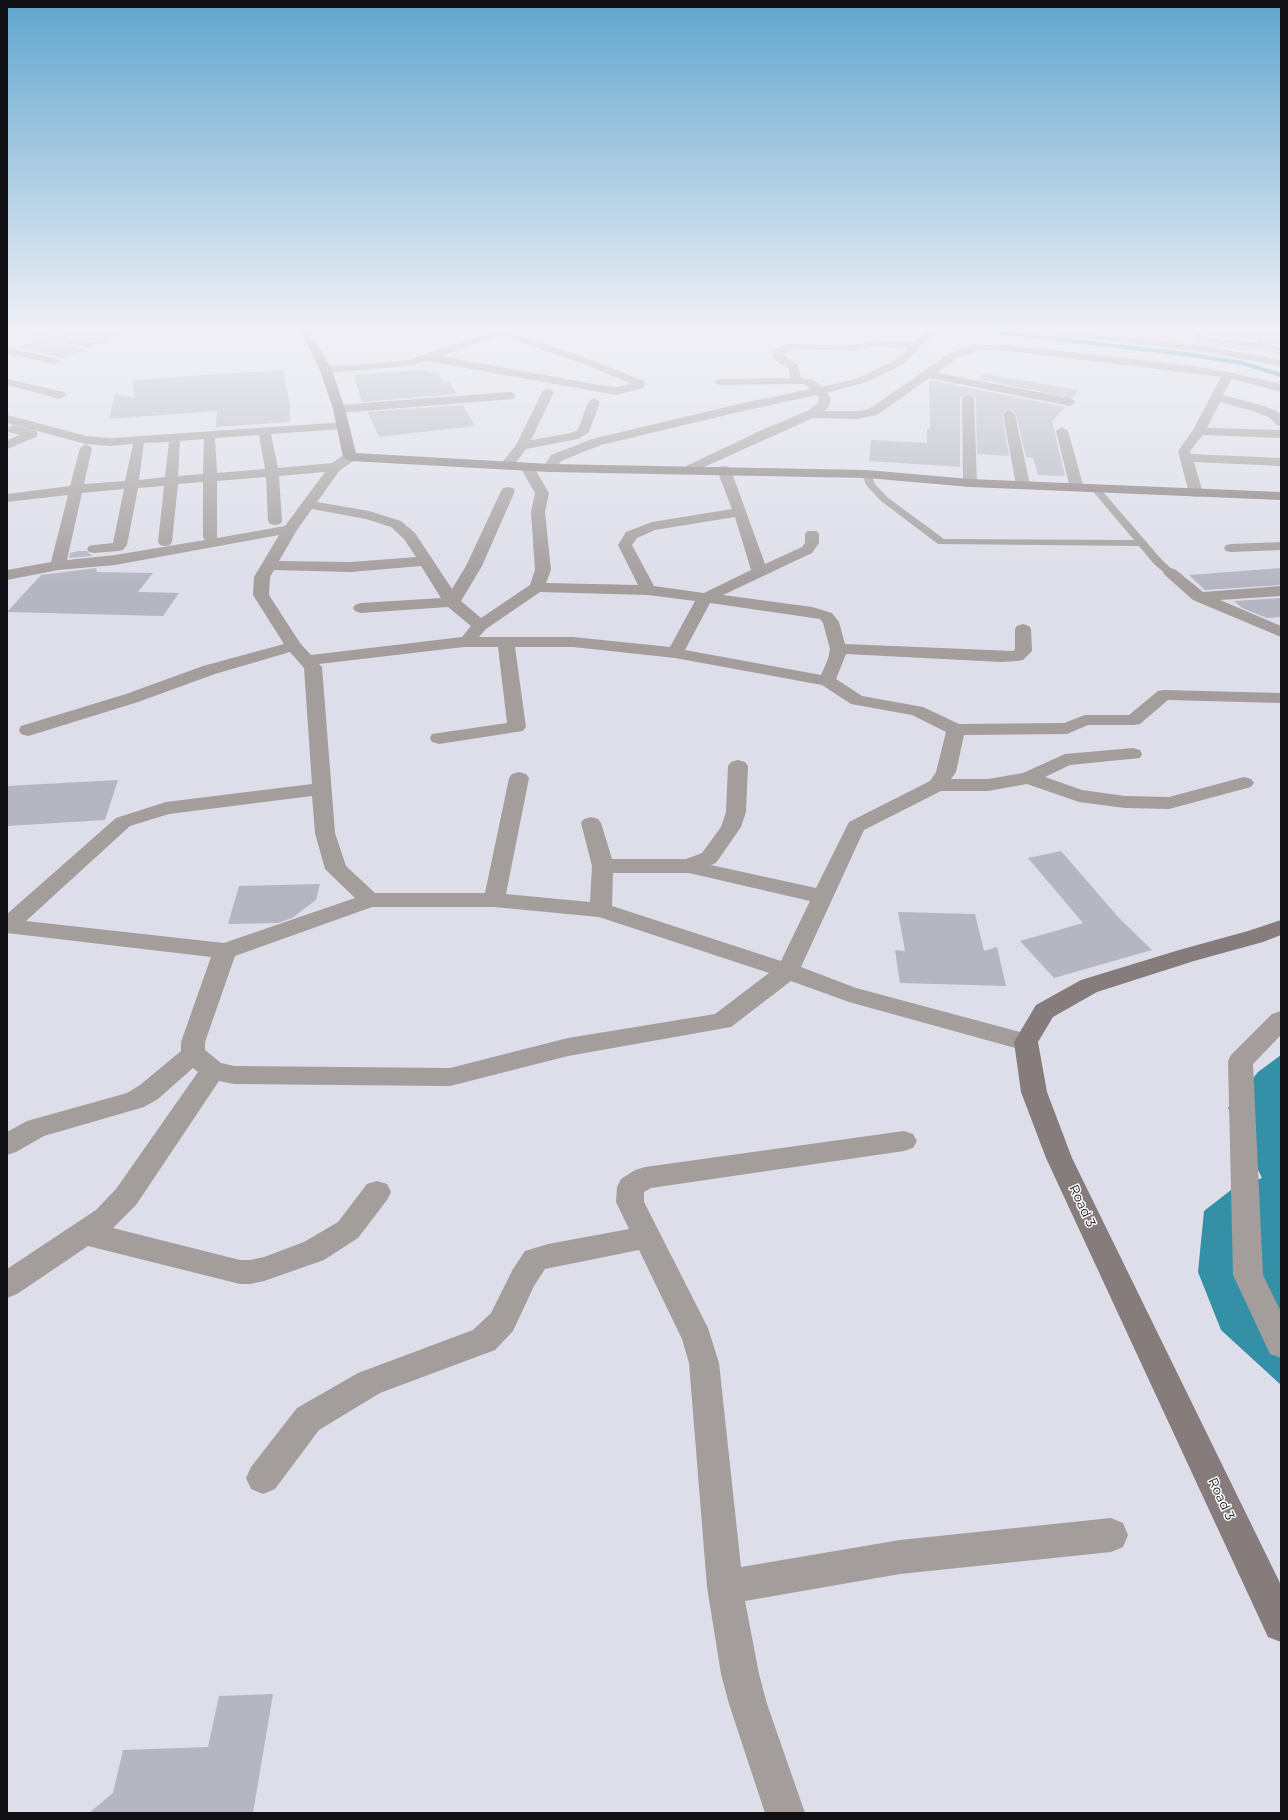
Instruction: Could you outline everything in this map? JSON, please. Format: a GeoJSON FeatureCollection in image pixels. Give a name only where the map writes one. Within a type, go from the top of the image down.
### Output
{"type":"FeatureCollection","features":[{"type":"Feature","properties":{"kind":"street"},"geometry":{"type":"LineString","coordinates":[[340,416],[350,457]]}},
{"type":"Feature","properties":{"kind":"street"},"geometry":{"type":"LineString","coordinates":[[507,465],[522,446],[536,416]]}},
{"type":"Feature","properties":{"kind":"street"},"geometry":{"type":"LineString","coordinates":[[522,446],[574,436],[583,432],[589,416]]}},
{"type":"Feature","properties":{"kind":"street"},"geometry":{"type":"LineString","coordinates":[[550,468],[556,458],[597,442],[706,416]]}},
{"type":"Feature","properties":{"kind":"street"},"geometry":{"type":"LineString","coordinates":[[691,469],[768,432],[806,416]]}},
{"type":"Feature","properties":{"kind":"street"},"geometry":{"type":"LineString","coordinates":[[968,416],[970,483]]}},
{"type":"Feature","properties":{"kind":"street"},"geometry":{"type":"LineString","coordinates":[[1009,416],[1023,485]]}},
{"type":"Feature","properties":{"kind":"street"},"geometry":{"type":"LineString","coordinates":[[1196,493],[1184,451],[1199,431],[1207,416]]}},
{"type":"Feature","properties":{"kind":"street"},"geometry":{"type":"LineString","coordinates":[[7,419],[86,440],[111,442],[342,425]]}},
{"type":"Feature","properties":{"kind":"street"},"geometry":{"type":"LineString","coordinates":[[7,427],[32,434],[7,445]]}},
{"type":"Feature","properties":{"kind":"street"},"geometry":{"type":"LineString","coordinates":[[1062,431],[1077,488]]}},
{"type":"Feature","properties":{"kind":"street"},"geometry":{"type":"LineString","coordinates":[[1199,431],[1281,434]]}},
{"type":"Feature","properties":{"kind":"street"},"geometry":{"type":"LineString","coordinates":[[265,434],[272,472],[274,521]]}},
{"type":"Feature","properties":{"kind":"street"},"geometry":{"type":"LineString","coordinates":[[210,440],[210,537]]}},
{"type":"Feature","properties":{"kind":"street"},"geometry":{"type":"LineString","coordinates":[[164,542],[175,442]]}},
{"type":"Feature","properties":{"kind":"street"},"geometry":{"type":"LineString","coordinates":[[7,575],[60,558],[118,547],[120,545],[139,445]]}},
{"type":"Feature","properties":{"kind":"street"},"geometry":{"type":"LineString","coordinates":[[60,558],[86,448]]}},
{"type":"Feature","properties":{"kind":"street"},"geometry":{"type":"LineString","coordinates":[[370,900],[336,869],[325,833],[313,667],[294,646],[261,595],[262,577],[290,529],[335,467],[350,457],[550,468],[691,469],[867,474],[970,483],[1281,496]]}},
{"type":"Feature","properties":{"kind":"street"},"geometry":{"type":"LineString","coordinates":[[1186,458],[1281,462]]}},
{"type":"Feature","properties":{"kind":"street"},"geometry":{"type":"LineString","coordinates":[[7,498],[48,494],[76,489],[170,480],[335,467]]}},
{"type":"Feature","properties":{"kind":"street"},"geometry":{"type":"LineString","coordinates":[[526,467],[542,493],[538,512],[543,570],[537,587]]}},
{"type":"Feature","properties":{"kind":"street"},"geometry":{"type":"LineString","coordinates":[[724,470],[740,512],[760,573]]}},
{"type":"Feature","properties":{"kind":"street"},"geometry":{"type":"LineString","coordinates":[[452,602],[474,566],[508,492]]}},
{"type":"Feature","properties":{"kind":"street"},"geometry":{"type":"LineString","coordinates":[[307,504],[370,515],[396,524],[410,536],[452,602],[480,626]]}},
{"type":"Feature","properties":{"kind":"street"},"geometry":{"type":"LineString","coordinates":[[648,590],[625,545],[632,535],[652,526],[740,512]]}},
{"type":"Feature","properties":{"kind":"street"},"geometry":{"type":"LineString","coordinates":[[60,558],[115,560],[290,529]]}},
{"type":"Feature","properties":{"kind":"street"},"geometry":{"type":"LineString","coordinates":[[675,653],[705,598],[807,550],[812,543],[812,534]]}},
{"type":"Feature","properties":{"kind":"street"},"geometry":{"type":"LineString","coordinates":[[1230,548],[1281,546]]}},
{"type":"Feature","properties":{"kind":"street"},"geometry":{"type":"LineString","coordinates":[[269,565],[351,567],[426,561]]}},
{"type":"Feature","properties":{"kind":"street"},"geometry":{"type":"LineString","coordinates":[[1171,573],[1199,597],[1281,632]]}},
{"type":"Feature","properties":{"kind":"street"},"geometry":{"type":"LineString","coordinates":[[464,642],[480,626],[537,587],[648,590],[812,612],[826,616],[831,622],[838,649],[837,659],[827,681]]}},
{"type":"Feature","properties":{"kind":"street"},"geometry":{"type":"LineString","coordinates":[[1199,597],[1281,591]]}},
{"type":"Feature","properties":{"kind":"street"},"geometry":{"type":"LineString","coordinates":[[361,608],[452,602]]}},
{"type":"Feature","properties":{"kind":"street"},"geometry":{"type":"LineString","coordinates":[[838,649],[1001,657],[1017,656],[1024,651],[1023,629]]}},
{"type":"Feature","properties":{"kind":"street"},"geometry":{"type":"LineString","coordinates":[[308,660],[464,642],[573,642],[675,653],[827,681],[856,700],[917,711],[956,730],[1067,728],[1085,720],[1134,720],[1164,695],[1281,698]]}},
{"type":"Feature","properties":{"kind":"street"},"geometry":{"type":"LineString","coordinates":[[440,738],[517,727],[506,642]]}},
{"type":"Feature","properties":{"kind":"street"},"geometry":{"type":"LineString","coordinates":[[28,730],[132,698],[210,670],[294,646]]}},
{"type":"Feature","properties":{"kind":"street"},"geometry":{"type":"LineString","coordinates":[[937,785],[946,772],[956,730]]}},
{"type":"Feature","properties":{"kind":"street"},"geometry":{"type":"LineString","coordinates":[[225,951],[193,1042],[203,1062],[234,1075],[450,1077],[568,1047],[722,1021],[788,972],[856,826],[937,785],[988,785],[1028,778],[1065,760],[1084,757],[1133,754]]}},
{"type":"Feature","properties":{"kind":"street"},"geometry":{"type":"LineString","coordinates":[[689,866],[709,858],[731,827],[736,812],[738,766]]}},
{"type":"Feature","properties":{"kind":"street"},"geometry":{"type":"LineString","coordinates":[[494,900],[519,778]]}},
{"type":"Feature","properties":{"kind":"street"},"geometry":{"type":"LineString","coordinates":[[1028,778],[1079,796],[1125,802],[1169,803],[1244,783]]}},
{"type":"Feature","properties":{"kind":"street"},"geometry":{"type":"LineString","coordinates":[[7,926],[122,822],[166,808],[322,789]]}},
{"type":"Feature","properties":{"kind":"street"},"geometry":{"type":"LineString","coordinates":[[591,822],[603,866],[601,910]]}},
{"type":"Feature","properties":{"kind":"street"},"geometry":{"type":"LineString","coordinates":[[603,866],[689,866],[823,897]]}},
{"type":"Feature","properties":{"kind":"street"},"geometry":{"type":"LineString","coordinates":[[7,926],[225,951],[370,900],[494,900],[601,910],[788,972],[849,994],[1026,1042],[1044,1011],[1089,986],[1187,955],[1255,937],[1281,927]]}},
{"type":"Feature","properties":{"kind":"street"},"geometry":{"type":"LineString","coordinates":[[1281,1020],[1240,1061],[1248,1275],[1281,1344]]}},
{"type":"Feature","properties":{"kind":"street","name":"Road 3"},"geometry":{"type":"LineString","coordinates":[[1026,1042],[1034,1092],[1059,1158],[1281,1624]]}},
{"type":"Feature","properties":{"kind":"street"},"geometry":{"type":"LineString","coordinates":[[7,1145],[36,1128],[135,1100],[203,1062]]}},
{"type":"Feature","properties":{"kind":"street"},"geometry":{"type":"LineString","coordinates":[[7,1285],[106,1218],[126,1197],[203,1062]]}},
{"type":"Feature","properties":{"kind":"street"},"geometry":{"type":"LineString","coordinates":[[785,1813],[781,1797],[748,1704],[740,1674],[725,1587],[704,1363],[697,1338],[630,1202],[631,1187],[645,1178],[904,1141]]}},
{"type":"Feature","properties":{"kind":"street"},"geometry":{"type":"LineString","coordinates":[[84,1233],[240,1272],[250,1272],[264,1269],[314,1251],[348,1230],[377,1192]]}},
{"type":"Feature","properties":{"kind":"street"},"geometry":{"type":"LineString","coordinates":[[262,1478],[308,1419],[369,1383],[484,1340],[502,1322],[523,1278],[535,1260],[548,1256],[647,1237]]}},
{"type":"Feature","properties":{"kind":"street"},"geometry":{"type":"LineString","coordinates":[[725,1587],[900,1558],[1112,1535]]}},
{"type":"Feature","properties":{"kind":"lane"},"geometry":{"type":"LineString","coordinates":[[867,474],[871,485],[884,499],[942,542],[1142,544]]}},
{"type":"Feature","properties":{"kind":"lane"},"geometry":{"type":"LineString","coordinates":[[1095,488],[1142,544],[1171,573]]}},
{"type":"Feature","properties":{"kind":"water"},"geometry":{"type":"Polygon","coordinates":[[[1281,1055],[1281,1385],[1221,1330],[1198,1272],[1204,1211],[1231,1190],[1262,1178],[1228,1108],[1258,1072],[1281,1055]]]}},
{"type":"Feature","properties":{"kind":"building"},"geometry":{"type":"Polygon","coordinates":[[[110,416],[150,416],[109,419],[110,416]]]}},
{"type":"Feature","properties":{"kind":"building"},"geometry":{"type":"Polygon","coordinates":[[[217,416],[290,416],[290,422],[216,427],[217,416]]]}},
{"type":"Feature","properties":{"kind":"building"},"geometry":{"type":"Polygon","coordinates":[[[370,416],[469,416],[475,426],[379,437],[370,416]]]}},
{"type":"Feature","properties":{"kind":"building"},"geometry":{"type":"Polygon","coordinates":[[[930,416],[960,416],[960,467],[869,461],[871,440],[927,443],[927,429],[930,429],[930,416]]]}},
{"type":"Feature","properties":{"kind":"building"},"geometry":{"type":"Polygon","coordinates":[[[976,416],[1002,416],[1009,456],[977,454],[976,416]]]}},
{"type":"Feature","properties":{"kind":"building"},"geometry":{"type":"Polygon","coordinates":[[[1016,416],[1057,416],[1052,421],[1065,476],[1038,475],[1033,458],[1026,457],[1016,416]]]}},
{"type":"Feature","properties":{"kind":"building"},"geometry":{"type":"Polygon","coordinates":[[[87,551],[92,556],[69,558],[70,553],[87,551]]]}},
{"type":"Feature","properties":{"kind":"building"},"geometry":{"type":"Polygon","coordinates":[[[96,568],[97,572],[153,573],[138,592],[179,593],[163,616],[7,612],[41,575],[96,568]]]}},
{"type":"Feature","properties":{"kind":"building"},"geometry":{"type":"Polygon","coordinates":[[[1281,568],[1281,585],[1205,590],[1189,575],[1281,568]]]}},
{"type":"Feature","properties":{"kind":"building"},"geometry":{"type":"Polygon","coordinates":[[[1281,598],[1281,617],[1267,618],[1242,608],[1234,601],[1281,598]]]}},
{"type":"Feature","properties":{"kind":"building"},"geometry":{"type":"Polygon","coordinates":[[[118,780],[105,820],[7,826],[7,786],[118,780]]]}},
{"type":"Feature","properties":{"kind":"building"},"geometry":{"type":"Polygon","coordinates":[[[1061,851],[1119,918],[1152,950],[1054,978],[1020,941],[1083,923],[1028,858],[1061,851]]]}},
{"type":"Feature","properties":{"kind":"building"},"geometry":{"type":"Polygon","coordinates":[[[320,884],[316,900],[292,918],[278,923],[228,924],[239,886],[320,884]]]}},
{"type":"Feature","properties":{"kind":"building"},"geometry":{"type":"Polygon","coordinates":[[[898,912],[975,914],[984,951],[997,947],[1006,986],[900,983],[895,950],[905,951],[898,912]]]}},
{"type":"Feature","properties":{"kind":"building"},"geometry":{"type":"Polygon","coordinates":[[[273,1694],[253,1813],[89,1813],[113,1793],[123,1750],[208,1747],[219,1696],[273,1694]]]}}]}
